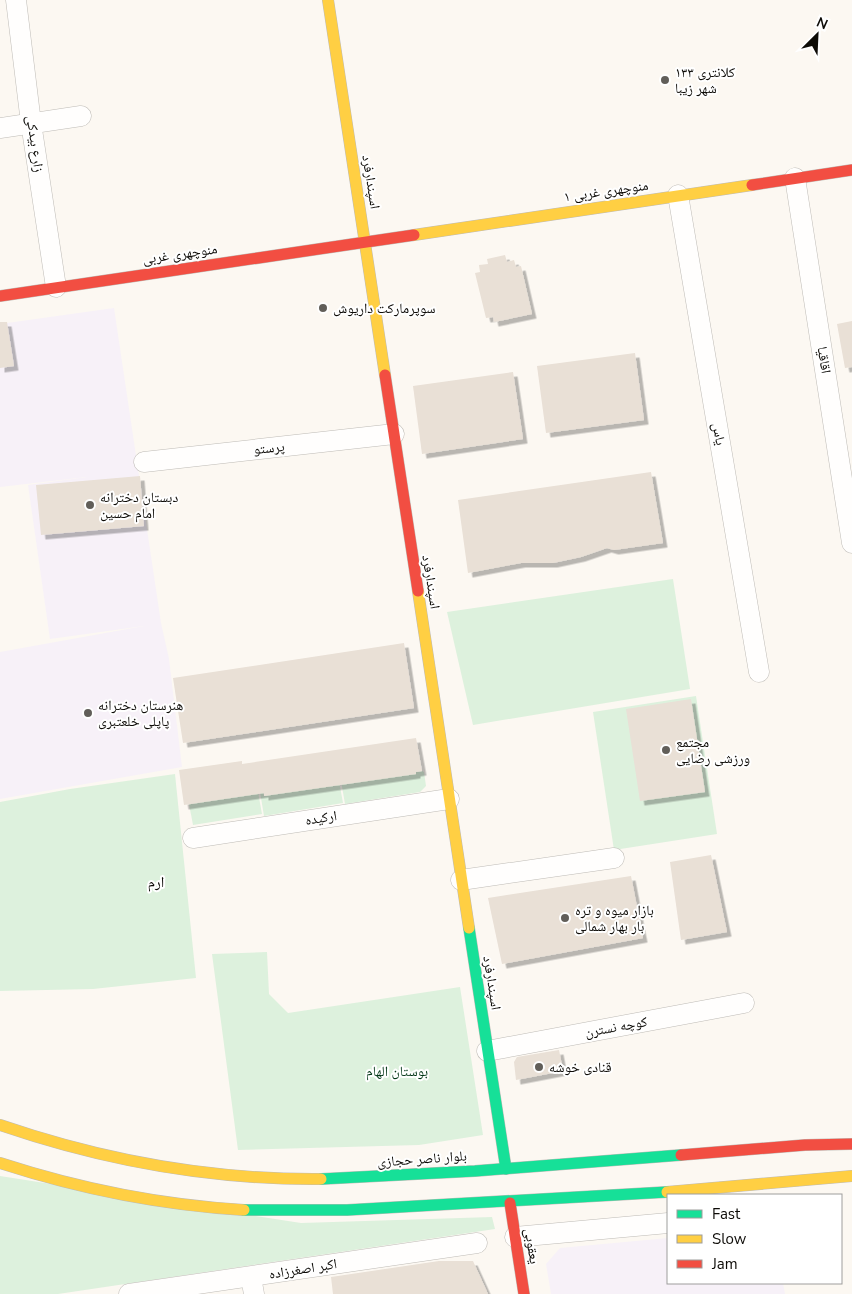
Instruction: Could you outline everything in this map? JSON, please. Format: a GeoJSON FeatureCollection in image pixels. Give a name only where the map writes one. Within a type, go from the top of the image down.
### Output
{"type":"FeatureCollection","features":[{"type":"Feature","properties":{"kind":"street","name":"زارع بیدکی"},"geometry":{"type":"LineString","coordinates":[[16,0],[31,123],[56,288]]}},
{"type":"Feature","properties":{"kind":"street","name":"اسپندارفرد"},"geometry":{"type":"LineString","coordinates":[[328,0],[506,1169]]}},
{"type":"Feature","properties":{"kind":"street"},"geometry":{"type":"LineString","coordinates":[[0,128],[82,116]]}},
{"type":"Feature","properties":{"kind":"street","name":"منوچهری غربی ۱"},"geometry":{"type":"LineString","coordinates":[[364,242],[852,170]]}},
{"type":"Feature","properties":{"kind":"street","name":"اقاقیا"},"geometry":{"type":"LineString","coordinates":[[795,178],[852,543]]}},
{"type":"Feature","properties":{"kind":"street","name":"یاس"},"geometry":{"type":"LineString","coordinates":[[678,195],[760,672]]}},
{"type":"Feature","properties":{"kind":"street","name":"منوچهری غربی"},"geometry":{"type":"LineString","coordinates":[[0,296],[364,242]]}},
{"type":"Feature","properties":{"kind":"street","name":"پرستو"},"geometry":{"type":"LineString","coordinates":[[144,462],[394,434]]}},
{"type":"Feature","properties":{"kind":"street","name":"ارکیده"},"geometry":{"type":"LineString","coordinates":[[193,838],[449,799]]}},
{"type":"Feature","properties":{"kind":"street"},"geometry":{"type":"LineString","coordinates":[[461,880],[614,858]]}},
{"type":"Feature","properties":{"kind":"street","name":"کوچه نسترن"},"geometry":{"type":"LineString","coordinates":[[487,1051],[744,1003]]}},
{"type":"Feature","properties":{"kind":"street","name":"بلوار ناصر حجازی"},"geometry":{"type":"LineString","coordinates":[[0,1125],[44,1141],[123,1162],[194,1173],[274,1179],[358,1178],[506,1169],[805,1145],[852,1144]]}},
{"type":"Feature","properties":{"kind":"street"},"geometry":{"type":"LineString","coordinates":[[805,1145],[852,1140]]}},
{"type":"Feature","properties":{"kind":"street"},"geometry":{"type":"LineString","coordinates":[[0,1163],[76,1186],[114,1194],[180,1205],[226,1209],[292,1211],[510,1203],[667,1194]]}},
{"type":"Feature","properties":{"kind":"street"},"geometry":{"type":"LineString","coordinates":[[673,1194],[764,1189],[812,1180],[852,1178]]}},
{"type":"Feature","properties":{"kind":"street","name":"یعقوبی"},"geometry":{"type":"LineString","coordinates":[[510,1203],[524,1294]]}},
{"type":"Feature","properties":{"kind":"street"},"geometry":{"type":"LineString","coordinates":[[515,1237],[667,1223]]}},
{"type":"Feature","properties":{"kind":"street","name":"اکبر اصغرزاده"},"geometry":{"type":"LineString","coordinates":[[129,1294],[252,1285],[476,1243]]}},
{"type":"Feature","properties":{"kind":"shaded area"},"geometry":{"type":"Polygon","coordinates":[[[114,308],[161,623],[169,659],[182,767],[0,799],[0,652],[144,626],[50,639],[28,485],[87,477],[0,487],[0,324],[114,308]]]}},
{"type":"Feature","properties":{"kind":"shaded area"},"geometry":{"type":"Polygon","coordinates":[[[667,1238],[667,1284],[783,1284],[785,1294],[551,1294],[546,1264],[560,1248],[667,1238]]]}},
{"type":"Feature","properties":{"kind":"green space"},"geometry":{"type":"Polygon","coordinates":[[[673,579],[690,689],[473,725],[447,612],[673,579]]]}},
{"type":"Feature","properties":{"kind":"green space"},"geometry":{"type":"Polygon","coordinates":[[[696,696],[717,834],[614,850],[593,712],[696,696]]]}},
{"type":"Feature","properties":{"kind":"green space"},"geometry":{"type":"Polygon","coordinates":[[[424,772],[426,786],[420,792],[345,804],[341,781],[346,784],[424,772]]]}},
{"type":"Feature","properties":{"kind":"green space"},"geometry":{"type":"Polygon","coordinates":[[[175,774],[196,978],[93,989],[0,991],[0,802],[70,789],[175,774]]]}},
{"type":"Feature","properties":{"kind":"green space"},"geometry":{"type":"Polygon","coordinates":[[[339,781],[343,803],[264,816],[260,792],[263,792],[264,796],[339,781]]]}},
{"type":"Feature","properties":{"kind":"green space"},"geometry":{"type":"Polygon","coordinates":[[[258,792],[262,814],[193,825],[189,804],[258,792]]]}},
{"type":"Feature","properties":{"kind":"green space","name":"بوستان الهام"},"geometry":{"type":"Polygon","coordinates":[[[267,952],[269,994],[288,1013],[460,987],[483,1135],[419,1145],[238,1150],[212,954],[267,952]]]}},
{"type":"Feature","properties":{"kind":"green space"},"geometry":{"type":"Polygon","coordinates":[[[0,1176],[301,1223],[492,1217],[495,1229],[58,1294],[0,1294],[0,1176]]]}},
{"type":"Feature","properties":{"kind":"building"},"geometry":{"type":"Polygon","coordinates":[[[505,255],[507,262],[514,260],[516,267],[521,266],[532,314],[494,322],[493,317],[486,318],[475,273],[480,272],[479,265],[488,264],[487,259],[505,255]]]}},
{"type":"Feature","properties":{"kind":"building"},"geometry":{"type":"Polygon","coordinates":[[[852,321],[852,367],[845,368],[837,324],[852,321]]]}},
{"type":"Feature","properties":{"kind":"building"},"geometry":{"type":"Polygon","coordinates":[[[0,322],[7,322],[14,366],[0,368],[0,322]]]}},
{"type":"Feature","properties":{"kind":"building"},"geometry":{"type":"Polygon","coordinates":[[[635,353],[644,420],[546,433],[537,366],[635,353]]]}},
{"type":"Feature","properties":{"kind":"building"},"geometry":{"type":"Polygon","coordinates":[[[513,372],[523,439],[422,454],[413,386],[513,372]]]}},
{"type":"Feature","properties":{"kind":"building"},"geometry":{"type":"Polygon","coordinates":[[[651,472],[663,543],[614,550],[607,548],[581,557],[553,563],[521,563],[468,573],[458,500],[651,472]]]}},
{"type":"Feature","properties":{"kind":"building","name":"دبستان دخترانه امام حسین"},"geometry":{"type":"Polygon","coordinates":[[[140,476],[144,526],[41,535],[36,485],[140,476]]]}},
{"type":"Feature","properties":{"kind":"building"},"geometry":{"type":"Polygon","coordinates":[[[404,643],[414,708],[183,743],[173,678],[404,643]]]}},
{"type":"Feature","properties":{"kind":"building","name":"مجتمع ورزشی رضایی"},"geometry":{"type":"Polygon","coordinates":[[[691,699],[705,792],[640,801],[626,709],[691,699]]]}},
{"type":"Feature","properties":{"kind":"building"},"geometry":{"type":"Polygon","coordinates":[[[416,738],[422,771],[416,772],[416,774],[264,796],[264,793],[184,805],[179,770],[242,761],[242,764],[416,738]]]}},
{"type":"Feature","properties":{"kind":"building"},"geometry":{"type":"Polygon","coordinates":[[[711,855],[727,932],[681,940],[670,862],[711,855]]]}},
{"type":"Feature","properties":{"kind":"building","name":"بازار میوه و تره بار بهار شمالی"},"geometry":{"type":"Polygon","coordinates":[[[631,876],[643,938],[502,964],[488,898],[631,876]]]}},
{"type":"Feature","properties":{"kind":"building","name":"قنادی خوشه"},"geometry":{"type":"Polygon","coordinates":[[[559,1050],[563,1071],[516,1080],[514,1062],[517,1057],[559,1050]]]}},
{"type":"Feature","properties":{"kind":"building"},"geometry":{"type":"Polygon","coordinates":[[[439,1261],[473,1261],[488,1294],[333,1294],[331,1277],[439,1261]]]}},
{"type":"Feature","properties":{"kind":"traffic: fast"},"geometry":{"type":"LineString","coordinates":[[469,928],[506,1169]]}},
{"type":"Feature","properties":{"kind":"traffic: fast"},"geometry":{"type":"LineString","coordinates":[[321,1179],[475,1171],[681,1155]]}},
{"type":"Feature","properties":{"kind":"traffic: fast"},"geometry":{"type":"LineString","coordinates":[[244,1210],[347,1210],[667,1192]]}},
{"type":"Feature","properties":{"kind":"traffic: slow"},"geometry":{"type":"LineString","coordinates":[[328,0],[385,375]]}},
{"type":"Feature","properties":{"kind":"traffic: slow"},"geometry":{"type":"LineString","coordinates":[[414,235],[752,185]]}},
{"type":"Feature","properties":{"kind":"traffic: slow"},"geometry":{"type":"LineString","coordinates":[[418,591],[469,928]]}},
{"type":"Feature","properties":{"kind":"traffic: slow"},"geometry":{"type":"LineString","coordinates":[[0,1125],[79,1149],[158,1166],[239,1176],[321,1179]]}},
{"type":"Feature","properties":{"kind":"traffic: slow"},"geometry":{"type":"LineString","coordinates":[[0,1163],[60,1181],[151,1200],[244,1210]]}},
{"type":"Feature","properties":{"kind":"traffic: slow"},"geometry":{"type":"LineString","coordinates":[[667,1192],[852,1176]]}},
{"type":"Feature","properties":{"kind":"traffic: jam"},"geometry":{"type":"LineString","coordinates":[[752,185],[852,170]]}},
{"type":"Feature","properties":{"kind":"traffic: jam"},"geometry":{"type":"LineString","coordinates":[[0,296],[414,235]]}},
{"type":"Feature","properties":{"kind":"traffic: jam"},"geometry":{"type":"LineString","coordinates":[[385,375],[418,591]]}},
{"type":"Feature","properties":{"kind":"traffic: jam"},"geometry":{"type":"LineString","coordinates":[[681,1155],[805,1145],[852,1144]]}},
{"type":"Feature","properties":{"kind":"traffic: jam"},"geometry":{"type":"LineString","coordinates":[[510,1203],[524,1294]]}},
{"type":"Feature","properties":{"kind":"place","name":"کلانتری ۱۳۳ شهر زیبا"},"geometry":{"type":"Point","coordinates":[665,80]}},
{"type":"Feature","properties":{"kind":"place","name":"سوپرمارکت داریوش"},"geometry":{"type":"Point","coordinates":[323,308]}},
{"type":"Feature","properties":{"kind":"place","name":"دبستان دخترانه امام حسین"},"geometry":{"type":"Point","coordinates":[90,505]}},
{"type":"Feature","properties":{"kind":"place","name":"هنرستان دخترانه پاپلی خلعتبری"},"geometry":{"type":"Point","coordinates":[88,713]}},
{"type":"Feature","properties":{"kind":"place","name":"مجتمع ورزشی رضایی"},"geometry":{"type":"Point","coordinates":[666,750]}},
{"type":"Feature","properties":{"kind":"place","name":"بازار میوه و تره بار بهار شمالی"},"geometry":{"type":"Point","coordinates":[565,918]}},
{"type":"Feature","properties":{"kind":"place","name":"قنادی خوشه"},"geometry":{"type":"Point","coordinates":[539,1067]}},
{"type":"Feature","properties":{"kind":"district","name":"ارم"},"geometry":{"type":"Point","coordinates":[156,882]}}]}
